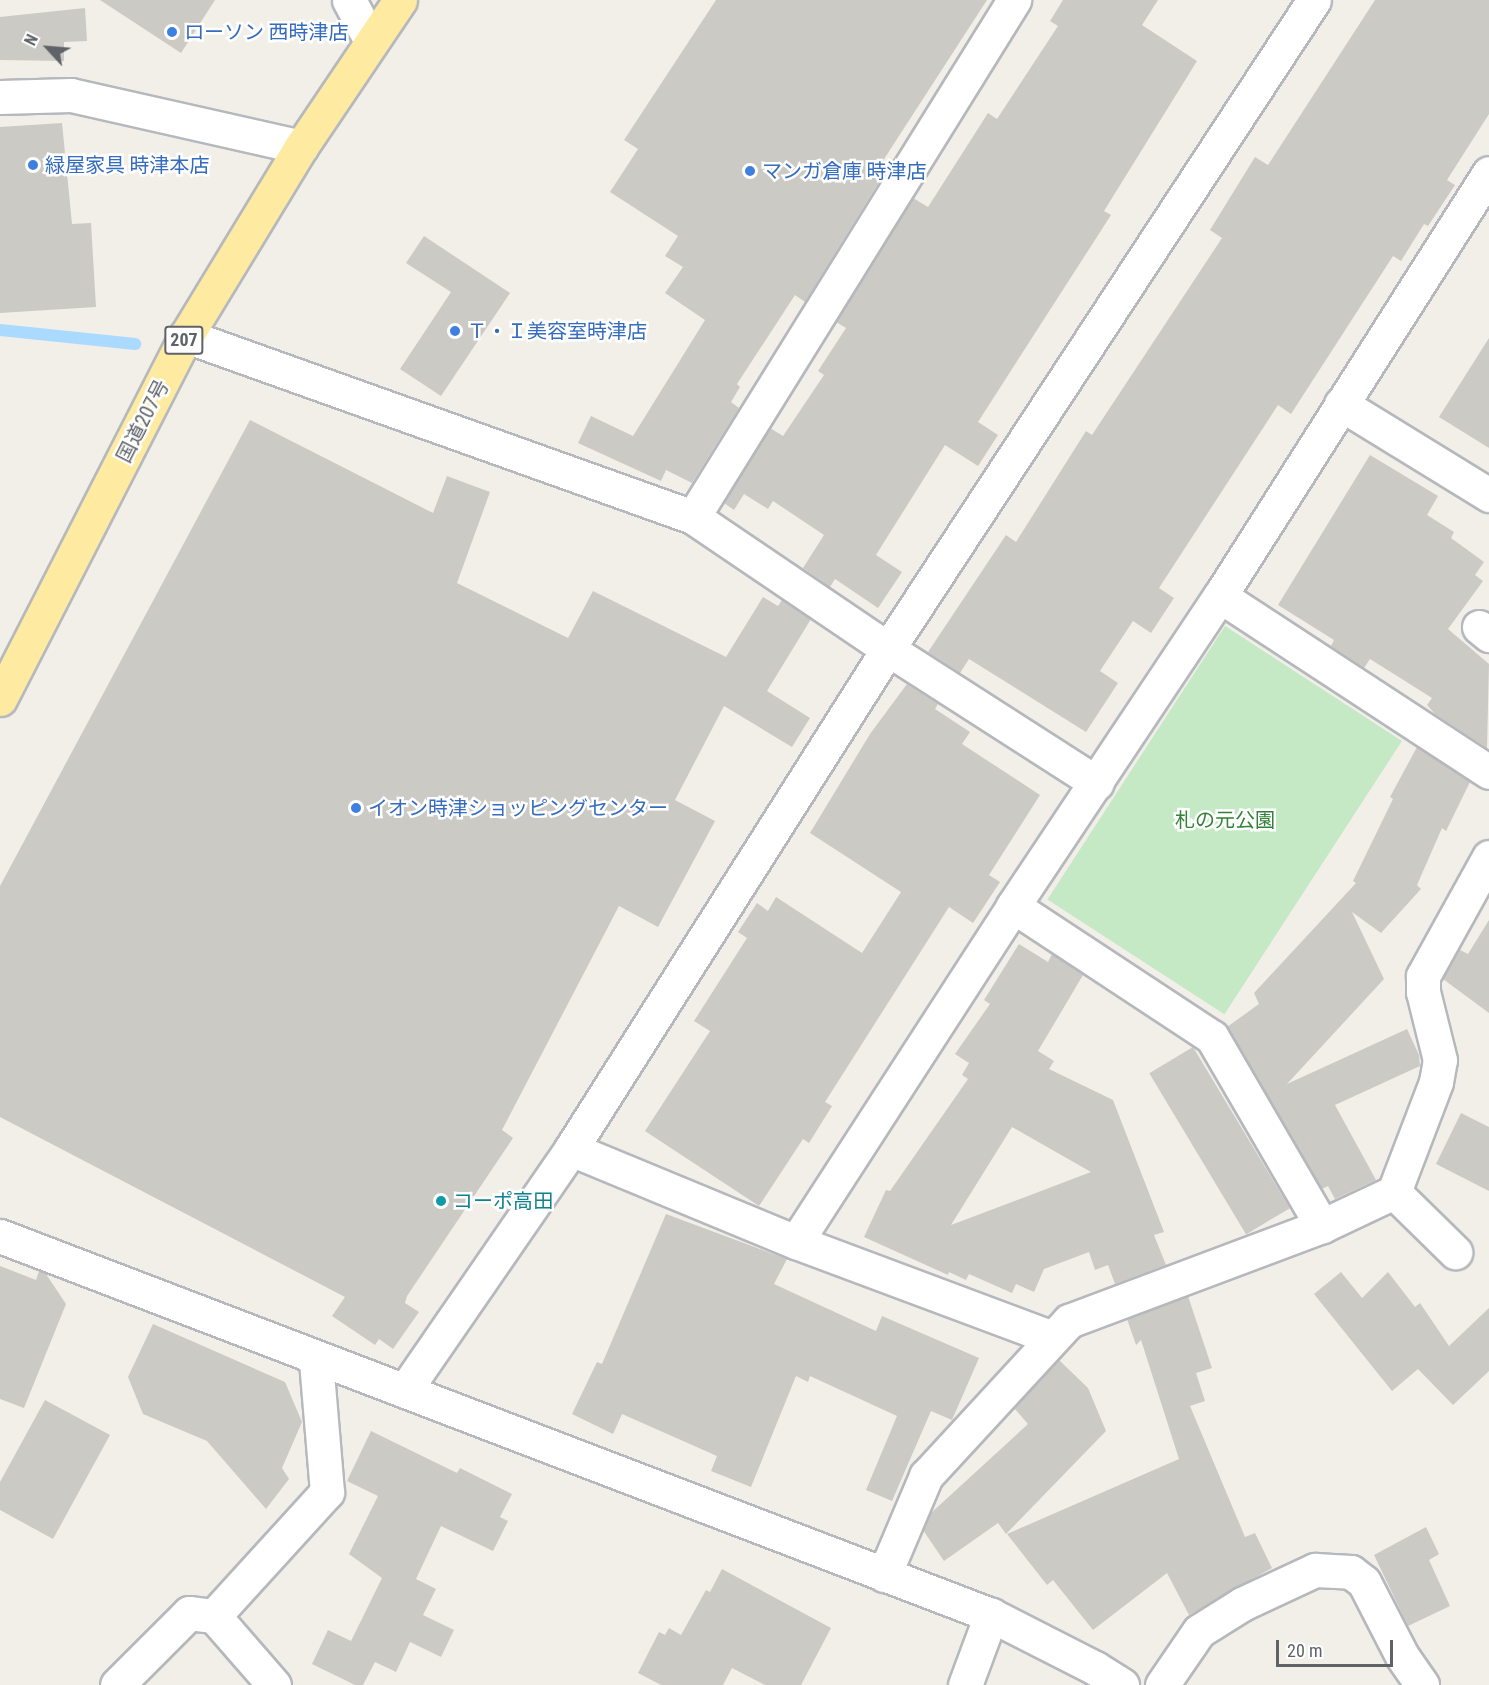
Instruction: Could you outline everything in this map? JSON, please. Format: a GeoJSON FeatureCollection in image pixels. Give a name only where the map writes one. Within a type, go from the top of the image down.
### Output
{"type":"FeatureCollection","features":[{"type":"Feature","properties":{"kind":"highway","name":"国道207号"},"geometry":{"type":"LineString","coordinates":[[0,699],[186,336],[301,147],[400,0]]}},
{"type":"Feature","properties":{"kind":"street"},"geometry":{"type":"LineString","coordinates":[[350,0],[371,40]]}},
{"type":"Feature","properties":{"kind":"street"},"geometry":{"type":"LineString","coordinates":[[693,517],[1014,0]]}},
{"type":"Feature","properties":{"kind":"street"},"geometry":{"type":"LineString","coordinates":[[405,1390],[571,1149],[888,649],[1314,0]]}},
{"type":"Feature","properties":{"kind":"street"},"geometry":{"type":"LineString","coordinates":[[0,97],[71,95],[301,147]]}},
{"type":"Feature","properties":{"kind":"street"},"geometry":{"type":"LineString","coordinates":[[796,1242],[1013,906],[1220,596],[1489,173]]}},
{"type":"Feature","properties":{"kind":"street"},"geometry":{"type":"LineString","coordinates":[[186,336],[693,517],[888,649],[1097,783]]}},
{"type":"Feature","properties":{"kind":"street"},"geometry":{"type":"LineString","coordinates":[[1341,404],[1489,495]]}},
{"type":"Feature","properties":{"kind":"street"},"geometry":{"type":"LineString","coordinates":[[1220,596],[1489,772]]}},
{"type":"Feature","properties":{"kind":"street"},"geometry":{"type":"LineString","coordinates":[[884,1575],[926,1476],[1050,1337],[1069,1321],[1090,1311],[1322,1226],[1394,1192],[1436,1083],[1440,1060],[1423,992],[1423,976],[1489,857]]}},
{"type":"Feature","properties":{"kind":"street"},"geometry":{"type":"LineString","coordinates":[[1013,906],[1212,1037],[1322,1226]]}},
{"type":"Feature","properties":{"kind":"street"},"geometry":{"type":"LineString","coordinates":[[571,1149],[796,1242],[1050,1337]]}},
{"type":"Feature","properties":{"kind":"street"},"geometry":{"type":"LineString","coordinates":[[1394,1192],[1455,1252]]}},
{"type":"Feature","properties":{"kind":"street"},"geometry":{"type":"LineString","coordinates":[[0,1236],[316,1360],[405,1390],[991,1615],[1108,1677]]}},
{"type":"Feature","properties":{"kind":"street"},"geometry":{"type":"LineString","coordinates":[[214,1616],[327,1492],[316,1360]]}},
{"type":"Feature","properties":{"kind":"street"},"geometry":{"type":"LineString","coordinates":[[1162,1685],[1199,1631],[1242,1604],[1315,1570],[1351,1572],[1364,1582],[1402,1656],[1422,1685]]}},
{"type":"Feature","properties":{"kind":"street"},"geometry":{"type":"LineString","coordinates":[[117,1685],[189,1613],[214,1616],[274,1685]]}},
{"type":"Feature","properties":{"kind":"street"},"geometry":{"type":"LineString","coordinates":[[965,1685],[991,1615]]}},
{"type":"Feature","properties":{"kind":"green space","name":"札の元公園"},"geometry":{"type":"Polygon","coordinates":[[[1225,626],[1402,741],[1224,1014],[1047,899],[1225,626]]]}},
{"type":"Feature","properties":{"kind":"building","name":"ローソン 西時津店"},"geometry":{"type":"Polygon","coordinates":[[[100,0],[215,0],[181,53],[100,0]]]}},
{"type":"Feature","properties":{"kind":"building","name":"マンガ倉庫 時津店"},"geometry":{"type":"Polygon","coordinates":[[[716,0],[987,0],[875,173],[882,177],[805,302],[795,295],[737,384],[740,387],[731,402],[739,408],[692,483],[666,470],[661,481],[578,443],[591,416],[633,436],[705,320],[665,293],[683,267],[665,256],[678,236],[610,192],[638,149],[624,140],[716,0]]]}},
{"type":"Feature","properties":{"kind":"building"},"geometry":{"type":"Polygon","coordinates":[[[1063,0],[1158,0],[1142,25],[1197,61],[1104,211],[1111,215],[978,422],[998,435],[978,466],[945,445],[876,555],[902,572],[878,608],[835,579],[830,587],[803,568],[824,535],[773,501],[768,509],[744,494],[734,510],[724,503],[770,428],[783,436],[824,375],[818,371],[846,328],[836,322],[913,198],[928,207],[988,113],[997,119],[1058,26],[1050,21],[1063,0]]]}},
{"type":"Feature","properties":{"kind":"building"},"geometry":{"type":"Polygon","coordinates":[[[1375,0],[1489,0],[1489,114],[1447,180],[1455,185],[1428,226],[1424,224],[1401,261],[1393,256],[1291,414],[1278,405],[1159,588],[1174,598],[1151,633],[1133,621],[1100,671],[1118,683],[1086,732],[969,659],[960,673],[928,652],[1006,535],[1016,542],[1086,431],[1092,435],[1222,238],[1210,230],[1255,157],[1268,165],[1375,0]]]}},
{"type":"Feature","properties":{"kind":"building"},"geometry":{"type":"Polygon","coordinates":[[[85,8],[87,41],[64,42],[64,61],[0,60],[0,17],[85,8]]]}},
{"type":"Feature","properties":{"kind":"building"},"geometry":{"type":"Polygon","coordinates":[[[62,123],[72,224],[91,223],[96,307],[0,313],[0,127],[62,123]]]}},
{"type":"Feature","properties":{"kind":"building","name":"Ｔ・Ｉ美容室時津店"},"geometry":{"type":"Polygon","coordinates":[[[424,236],[510,293],[441,396],[400,369],[451,292],[406,263],[424,236]]]}},
{"type":"Feature","properties":{"kind":"building"},"geometry":{"type":"Polygon","coordinates":[[[1489,338],[1489,448],[1439,417],[1489,338]]]}},
{"type":"Feature","properties":{"kind":"building","name":"イオン時津ショッピングセンター"},"geometry":{"type":"Polygon","coordinates":[[[250,420],[433,513],[447,476],[490,492],[457,583],[568,638],[593,591],[726,657],[763,597],[778,606],[782,600],[811,619],[767,691],[810,718],[792,747],[724,706],[675,800],[715,821],[658,927],[619,906],[502,1130],[513,1138],[407,1296],[405,1303],[419,1312],[393,1349],[379,1339],[375,1345],[332,1316],[345,1297],[0,1117],[0,886],[250,420]]]}},
{"type":"Feature","properties":{"kind":"building"},"geometry":{"type":"Polygon","coordinates":[[[1370,455],[1438,496],[1427,515],[1454,532],[1451,538],[1484,562],[1475,575],[1483,581],[1448,629],[1489,664],[1487,748],[1435,714],[1427,705],[1432,698],[1370,659],[1364,668],[1331,646],[1334,640],[1278,605],[1370,455]]]}},
{"type":"Feature","properties":{"kind":"building"},"geometry":{"type":"Polygon","coordinates":[[[907,684],[938,704],[935,709],[970,732],[962,744],[1040,795],[989,875],[1000,882],[973,923],[949,907],[825,1102],[832,1106],[809,1143],[803,1139],[759,1206],[645,1131],[710,1031],[694,1021],[747,938],[738,932],[757,903],[768,911],[776,897],[862,953],[901,892],[810,833],[870,734],[907,684]]]}},
{"type":"Feature","properties":{"kind":"building"},"geometry":{"type":"Polygon","coordinates":[[[1417,747],[1470,782],[1446,831],[1442,828],[1417,885],[1421,889],[1381,933],[1352,912],[1384,979],[1287,1084],[1407,1029],[1419,1055],[1420,1066],[1335,1105],[1376,1180],[1335,1199],[1328,1186],[1322,1189],[1227,1027],[1259,1004],[1254,993],[1356,883],[1353,881],[1393,799],[1390,797],[1417,747]]]}},
{"type":"Feature","properties":{"kind":"building"},"geometry":{"type":"Polygon","coordinates":[[[1489,920],[1489,1013],[1443,979],[1460,950],[1468,954],[1489,920]]]}},
{"type":"Feature","properties":{"kind":"building"},"geometry":{"type":"Polygon","coordinates":[[[1019,944],[1048,962],[1052,954],[1083,975],[1038,1051],[1054,1061],[1049,1069],[1113,1100],[1164,1232],[1154,1235],[1166,1265],[1115,1284],[1108,1265],[1095,1270],[1089,1252],[1044,1269],[1034,1292],[1016,1284],[1012,1293],[969,1274],[966,1280],[949,1272],[948,1275],[864,1237],[886,1190],[890,1191],[968,1079],[962,1075],[969,1063],[955,1054],[990,1004],[984,1000],[1019,944]],[[1012,1127],[951,1225],[1091,1172],[1012,1127]]]}},
{"type":"Feature","properties":{"kind":"building"},"geometry":{"type":"Polygon","coordinates":[[[1193,1047],[1290,1208],[1246,1234],[1149,1073],[1193,1047]]]}},
{"type":"Feature","properties":{"kind":"building"},"geometry":{"type":"Polygon","coordinates":[[[1461,1113],[1489,1127],[1489,1191],[1436,1164],[1461,1113]]]}},
{"type":"Feature","properties":{"kind":"building"},"geometry":{"type":"Polygon","coordinates":[[[666,1214],[787,1259],[774,1284],[876,1331],[882,1316],[979,1358],[952,1420],[931,1411],[892,1501],[866,1490],[897,1416],[810,1376],[808,1382],[796,1376],[751,1487],[711,1471],[717,1456],[622,1414],[613,1434],[572,1414],[597,1362],[602,1364],[666,1214]]]}},
{"type":"Feature","properties":{"kind":"building"},"geometry":{"type":"Polygon","coordinates":[[[0,1266],[36,1280],[39,1271],[46,1274],[66,1304],[24,1408],[0,1399],[0,1266]]]}},
{"type":"Feature","properties":{"kind":"building"},"geometry":{"type":"Polygon","coordinates":[[[1341,1272],[1362,1298],[1388,1272],[1415,1307],[1420,1303],[1449,1346],[1489,1308],[1489,1371],[1453,1405],[1418,1369],[1392,1391],[1314,1294],[1341,1272]]]}},
{"type":"Feature","properties":{"kind":"building"},"geometry":{"type":"Polygon","coordinates":[[[1188,1296],[1212,1368],[1196,1373],[1205,1401],[1190,1406],[1245,1537],[1255,1533],[1272,1568],[1189,1615],[1167,1573],[1093,1630],[1053,1580],[1047,1585],[1007,1534],[1179,1459],[1141,1340],[1136,1345],[1127,1319],[1188,1296]]]}},
{"type":"Feature","properties":{"kind":"building"},"geometry":{"type":"Polygon","coordinates":[[[153,1324],[285,1382],[302,1422],[282,1468],[289,1479],[266,1509],[207,1441],[143,1414],[128,1377],[153,1324]]]}},
{"type":"Feature","properties":{"kind":"building"},"geometry":{"type":"Polygon","coordinates":[[[1059,1360],[1088,1388],[1106,1431],[1006,1534],[998,1523],[944,1561],[923,1530],[931,1513],[1028,1424],[1014,1408],[1059,1360]]]}},
{"type":"Feature","properties":{"kind":"building"},"geometry":{"type":"Polygon","coordinates":[[[45,1400],[110,1435],[53,1539],[0,1510],[0,1482],[45,1400]]]}},
{"type":"Feature","properties":{"kind":"building"},"geometry":{"type":"Polygon","coordinates":[[[371,1431],[457,1473],[460,1468],[512,1494],[500,1517],[508,1521],[493,1551],[441,1526],[416,1579],[436,1589],[423,1615],[454,1630],[441,1657],[410,1642],[396,1672],[375,1662],[363,1685],[355,1685],[312,1664],[328,1630],[351,1641],[382,1578],[349,1554],[378,1496],[347,1481],[371,1431]]]}},
{"type":"Feature","properties":{"kind":"building"},"geometry":{"type":"Polygon","coordinates":[[[1426,1527],[1439,1554],[1429,1560],[1450,1606],[1408,1626],[1374,1555],[1426,1527]]]}},
{"type":"Feature","properties":{"kind":"building"},"geometry":{"type":"Polygon","coordinates":[[[722,1569],[831,1628],[801,1685],[765,1685],[732,1668],[723,1685],[661,1685],[638,1673],[659,1632],[665,1635],[669,1628],[681,1635],[706,1590],[710,1592],[722,1569]]]}},
{"type":"Feature","properties":{"kind":"waterway"},"geometry":{"type":"LineString","coordinates":[[0,330],[135,344]]}},
{"type":"Feature","properties":{"kind":"place","name":"ローソン 西時津店"},"geometry":{"type":"Point","coordinates":[172,32]}},
{"type":"Feature","properties":{"kind":"place","name":"緑屋家具 時津本店"},"geometry":{"type":"Point","coordinates":[33,165]}},
{"type":"Feature","properties":{"kind":"place","name":"マンガ倉庫 時津店"},"geometry":{"type":"Point","coordinates":[750,171]}},
{"type":"Feature","properties":{"kind":"place","name":"Ｔ・Ｉ美容室時津店"},"geometry":{"type":"Point","coordinates":[455,331]}},
{"type":"Feature","properties":{"kind":"place","name":"イオン時津ショッピングセンター"},"geometry":{"type":"Point","coordinates":[356,808]}},
{"type":"Feature","properties":{"kind":"place","name":"コーポ高田"},"geometry":{"type":"Point","coordinates":[441,1201]}}]}
